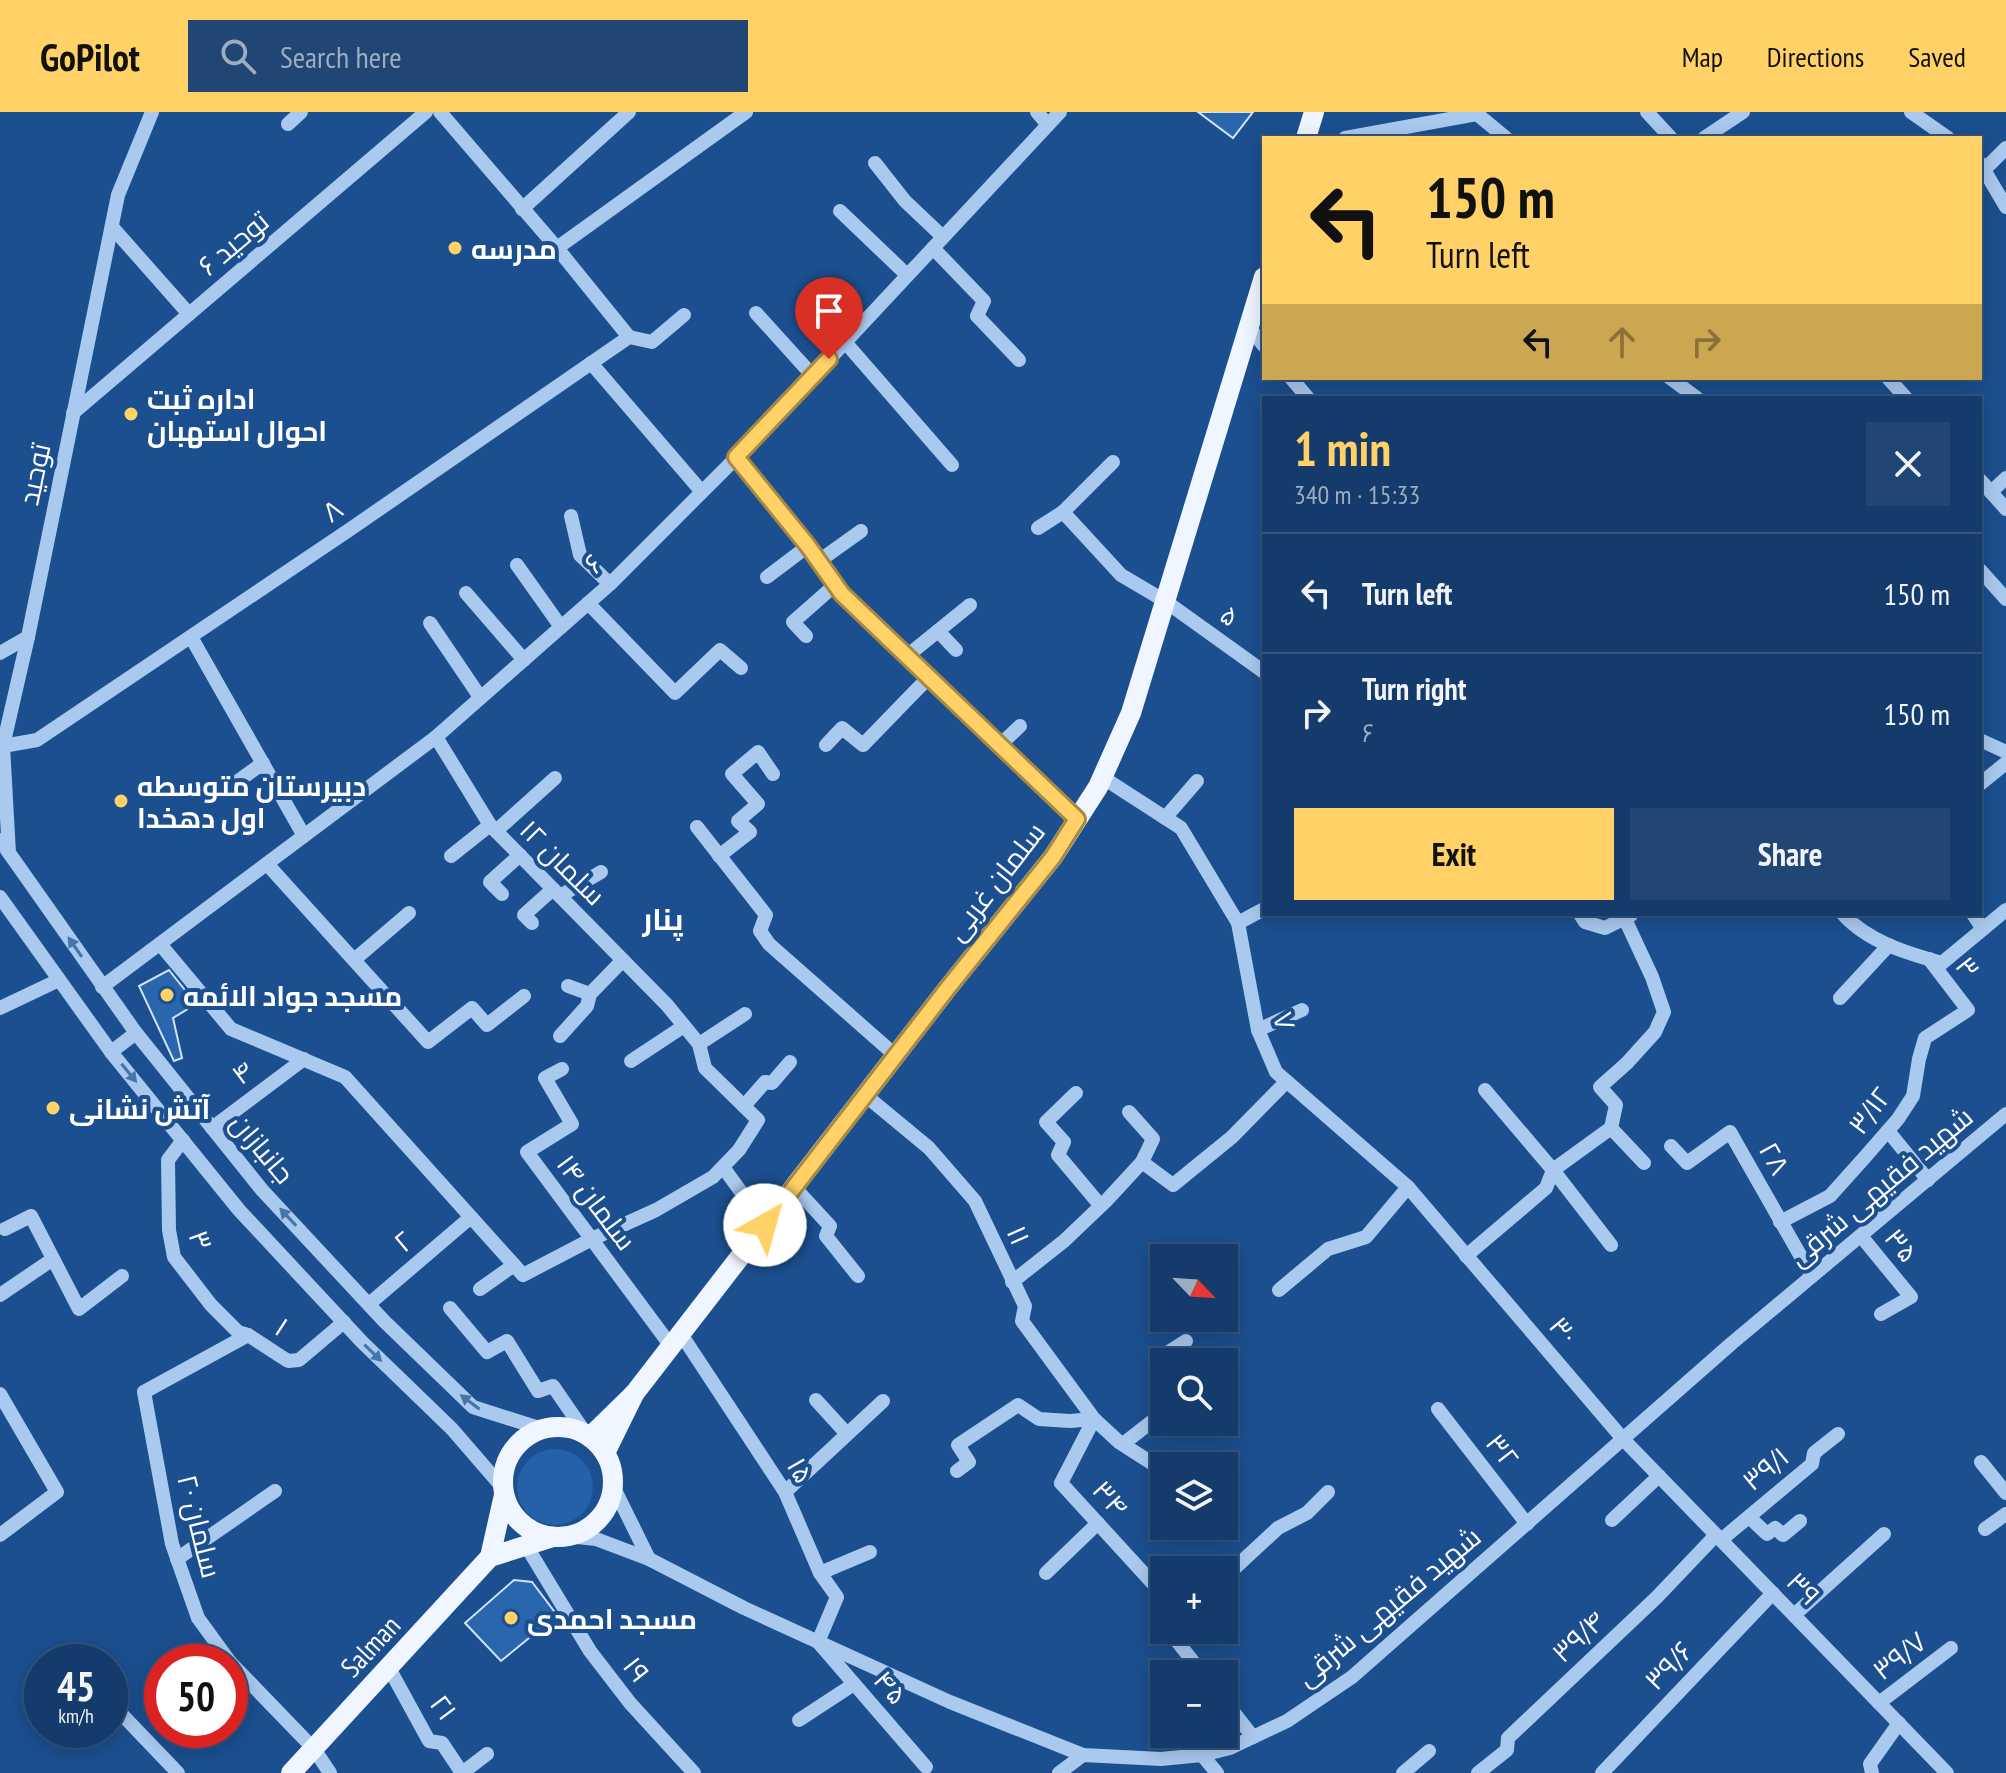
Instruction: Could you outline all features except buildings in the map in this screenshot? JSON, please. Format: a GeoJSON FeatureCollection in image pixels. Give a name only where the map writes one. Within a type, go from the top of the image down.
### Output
{"type":"FeatureCollection","features":[{"type":"Feature","properties":{"kind":"main road"},"geometry":{"type":"LineString","coordinates":[[1307,136],[1314,112]]}},
{"type":"Feature","properties":{"kind":"main road","name":"سلمان غربی"},"geometry":{"type":"LineString","coordinates":[[634,1394],[895,1055],[1053,857],[1102,777],[1131,713],[1262,284]]}},
{"type":"Feature","properties":{"kind":"main road"},"geometry":{"type":"LineString","coordinates":[[588,1435],[634,1394]]}},
{"type":"Feature","properties":{"kind":"main road"},"geometry":{"type":"LineString","coordinates":[[605,1453],[634,1394]]}},
{"type":"Feature","properties":{"kind":"main road"},"geometry":{"type":"LineString","coordinates":[[565,1427],[588,1435],[605,1453],[612,1469],[613,1486],[609,1503],[599,1519],[585,1530],[490,1557],[503,1492],[504,1469],[512,1451],[525,1438],[542,1429],[565,1427]]}},
{"type":"Feature","properties":{"kind":"main road"},"geometry":{"type":"LineString","coordinates":[[503,1492],[511,1511],[522,1524],[537,1533],[561,1537]]}},
{"type":"Feature","properties":{"kind":"main road","name":"Salman"},"geometry":{"type":"LineString","coordinates":[[291,1773],[490,1557]]}},
{"type":"Feature","properties":{"kind":"street","name":"توحید"},"geometry":{"type":"LineString","coordinates":[[4,846],[3,746],[118,195],[152,112]]}},
{"type":"Feature","properties":{"kind":"street"},"geometry":{"type":"LineString","coordinates":[[288,124],[301,112]]}},
{"type":"Feature","properties":{"kind":"street","name":"توحید ۶"},"geometry":{"type":"LineString","coordinates":[[73,413],[426,112]]}},
{"type":"Feature","properties":{"kind":"street"},"geometry":{"type":"LineString","coordinates":[[440,112],[629,337]]}},
{"type":"Feature","properties":{"kind":"street"},"geometry":{"type":"LineString","coordinates":[[522,209],[629,112]]}},
{"type":"Feature","properties":{"kind":"street"},"geometry":{"type":"LineString","coordinates":[[557,248],[746,112]]}},
{"type":"Feature","properties":{"kind":"street"},"geometry":{"type":"LineString","coordinates":[[1037,112],[1048,125]]}},
{"type":"Feature","properties":{"kind":"street","name":"۶"},"geometry":{"type":"LineString","coordinates":[[102,987],[436,737],[610,584],[736,457],[1060,112]]}},
{"type":"Feature","properties":{"kind":"street"},"geometry":{"type":"LineString","coordinates":[[1647,112],[1669,136]]}},
{"type":"Feature","properties":{"kind":"street"},"geometry":{"type":"LineString","coordinates":[[1707,136],[1743,112]]}},
{"type":"Feature","properties":{"kind":"street"},"geometry":{"type":"LineString","coordinates":[[1356,136],[1477,114],[1504,136]]}},
{"type":"Feature","properties":{"kind":"street"},"geometry":{"type":"LineString","coordinates":[[1918,114],[1946,136]]}},
{"type":"Feature","properties":{"kind":"street"},"geometry":{"type":"LineString","coordinates":[[2006,148],[1982,166],[2006,207]]}},
{"type":"Feature","properties":{"kind":"street"},"geometry":{"type":"LineString","coordinates":[[875,163],[984,301],[977,316],[1019,360]]}},
{"type":"Feature","properties":{"kind":"street"},"geometry":{"type":"LineString","coordinates":[[840,211],[907,275]]}},
{"type":"Feature","properties":{"kind":"street"},"geometry":{"type":"LineString","coordinates":[[112,227],[189,314]]}},
{"type":"Feature","properties":{"kind":"street"},"geometry":{"type":"LineString","coordinates":[[756,313],[813,376]]}},
{"type":"Feature","properties":{"kind":"street","name":"۸"},"geometry":{"type":"LineString","coordinates":[[3,746],[37,740],[629,337],[652,342],[684,315]]}},
{"type":"Feature","properties":{"kind":"street"},"geometry":{"type":"LineString","coordinates":[[1249,327],[1262,343]]}},
{"type":"Feature","properties":{"kind":"street"},"geometry":{"type":"LineString","coordinates":[[845,342],[952,465]]}},
{"type":"Feature","properties":{"kind":"street"},"geometry":{"type":"LineString","coordinates":[[591,363],[702,492]]}},
{"type":"Feature","properties":{"kind":"street"},"geometry":{"type":"LineString","coordinates":[[1293,380],[1306,396]]}},
{"type":"Feature","properties":{"kind":"street"},"geometry":{"type":"LineString","coordinates":[[1672,380],[1690,396]]}},
{"type":"Feature","properties":{"kind":"street"},"geometry":{"type":"LineString","coordinates":[[1890,380],[1904,396]]}},
{"type":"Feature","properties":{"kind":"street"},"geometry":{"type":"LineString","coordinates":[[736,457],[808,546],[842,594],[1077,819]]}},
{"type":"Feature","properties":{"kind":"street"},"geometry":{"type":"LineString","coordinates":[[1038,528],[1063,512],[1113,462]]}},
{"type":"Feature","properties":{"kind":"street"},"geometry":{"type":"LineString","coordinates":[[1991,492],[2006,478]]}},
{"type":"Feature","properties":{"kind":"street"},"geometry":{"type":"LineString","coordinates":[[1982,482],[2006,509]]}},
{"type":"Feature","properties":{"kind":"street","name":"۵"},"geometry":{"type":"LineString","coordinates":[[1063,512],[1121,575],[1165,601],[1262,671]]}},
{"type":"Feature","properties":{"kind":"street"},"geometry":{"type":"LineString","coordinates":[[571,516],[580,555],[610,584]]}},
{"type":"Feature","properties":{"kind":"street"},"geometry":{"type":"LineString","coordinates":[[819,561],[861,531]]}},
{"type":"Feature","properties":{"kind":"street"},"geometry":{"type":"LineString","coordinates":[[767,577],[808,546]]}},
{"type":"Feature","properties":{"kind":"street"},"geometry":{"type":"LineString","coordinates":[[517,565],[561,627]]}},
{"type":"Feature","properties":{"kind":"street"},"geometry":{"type":"LineString","coordinates":[[1982,572],[2006,599]]}},
{"type":"Feature","properties":{"kind":"street"},"geometry":{"type":"LineString","coordinates":[[806,636],[793,622],[835,585]]}},
{"type":"Feature","properties":{"kind":"street"},"geometry":{"type":"LineString","coordinates":[[466,593],[524,660]]}},
{"type":"Feature","properties":{"kind":"street"},"geometry":{"type":"LineString","coordinates":[[588,603],[675,693],[720,650],[741,668]]}},
{"type":"Feature","properties":{"kind":"street"},"geometry":{"type":"LineString","coordinates":[[907,656],[970,605]]}},
{"type":"Feature","properties":{"kind":"street"},"geometry":{"type":"LineString","coordinates":[[430,623],[480,697]]}},
{"type":"Feature","properties":{"kind":"street"},"geometry":{"type":"LineString","coordinates":[[938,631],[956,650]]}},
{"type":"Feature","properties":{"kind":"street"},"geometry":{"type":"LineString","coordinates":[[0,653],[28,637]]}},
{"type":"Feature","properties":{"kind":"street"},"geometry":{"type":"LineString","coordinates":[[191,637],[304,836]]}},
{"type":"Feature","properties":{"kind":"street"},"geometry":{"type":"LineString","coordinates":[[826,745],[842,728],[863,745],[929,677]]}},
{"type":"Feature","properties":{"kind":"street"},"geometry":{"type":"LineString","coordinates":[[1000,745],[1020,726]]}},
{"type":"Feature","properties":{"kind":"street","name":"سلمان ۱۲"},"geometry":{"type":"LineString","coordinates":[[436,737],[493,828],[667,1005],[699,1044],[705,1068],[758,1120],[739,1150],[723,1167]]}},
{"type":"Feature","properties":{"kind":"street"},"geometry":{"type":"LineString","coordinates":[[1982,741],[2006,752]]}},
{"type":"Feature","properties":{"kind":"street"},"geometry":{"type":"LineString","coordinates":[[719,856],[750,832],[738,821],[758,804],[732,774],[758,752],[773,774]]}},
{"type":"Feature","properties":{"kind":"street"},"geometry":{"type":"LineString","coordinates":[[230,787],[263,763]]}},
{"type":"Feature","properties":{"kind":"street"},"geometry":{"type":"LineString","coordinates":[[1982,782],[2006,763]]}},
{"type":"Feature","properties":{"kind":"street","name":"۷"},"geometry":{"type":"LineString","coordinates":[[1102,777],[1181,828],[1238,923],[1258,1030],[1276,1072],[1408,1187],[1466,1256]]}},
{"type":"Feature","properties":{"kind":"street"},"geometry":{"type":"LineString","coordinates":[[451,856],[493,828],[555,778]]}},
{"type":"Feature","properties":{"kind":"street"},"geometry":{"type":"LineString","coordinates":[[1165,818],[1197,781]]}},
{"type":"Feature","properties":{"kind":"street"},"geometry":{"type":"LineString","coordinates":[[697,827],[766,915],[760,931],[769,944],[895,1055]]}},
{"type":"Feature","properties":{"kind":"street","name":"جانبازان"},"geometry":{"type":"LineString","coordinates":[[4,846],[136,1033],[262,1190],[369,1304],[473,1407],[542,1429]]}},
{"type":"Feature","properties":{"kind":"street"},"geometry":{"type":"LineString","coordinates":[[502,894],[490,882],[520,855]]}},
{"type":"Feature","properties":{"kind":"street"},"geometry":{"type":"LineString","coordinates":[[267,864],[428,1042],[472,1008],[487,1025],[524,996]]}},
{"type":"Feature","properties":{"kind":"street"},"geometry":{"type":"LineString","coordinates":[[532,923],[524,915],[556,892],[601,872]]}},
{"type":"Feature","properties":{"kind":"street","name":"جانبازان"},"geometry":{"type":"LineString","coordinates":[[0,897],[111,1052],[239,1210],[344,1322],[452,1429],[503,1492]]}},
{"type":"Feature","properties":{"kind":"street"},"geometry":{"type":"LineString","coordinates":[[1238,923],[1262,910]]}},
{"type":"Feature","properties":{"kind":"street"},"geometry":{"type":"LineString","coordinates":[[1929,959],[1942,963],[2006,910]]}},
{"type":"Feature","properties":{"kind":"street"},"geometry":{"type":"LineString","coordinates":[[354,960],[409,913]]}},
{"type":"Feature","properties":{"kind":"street"},"geometry":{"type":"LineString","coordinates":[[1466,1256],[1546,1188],[1553,1170],[1611,1128],[1616,1105],[1600,1087],[1655,1032],[1664,1012],[1629,917],[1605,928],[1585,922],[1581,916]]}},
{"type":"Feature","properties":{"kind":"street","name":"۳"},"geometry":{"type":"LineString","coordinates":[[1845,916],[1853,925],[1899,951],[1929,959],[1968,1010]]}},
{"type":"Feature","properties":{"kind":"street"},"geometry":{"type":"LineString","coordinates":[[1974,916],[1983,929]]}},
{"type":"Feature","properties":{"kind":"street"},"geometry":{"type":"LineString","coordinates":[[160,944],[231,1029],[345,1077],[523,1275],[656,1210],[713,1177],[723,1167],[765,1225]]}},
{"type":"Feature","properties":{"kind":"street"},"geometry":{"type":"LineString","coordinates":[[1840,998],[1889,945]]}},
{"type":"Feature","properties":{"kind":"street"},"geometry":{"type":"LineString","coordinates":[[560,1036],[587,1006],[590,994],[623,960]]}},
{"type":"Feature","properties":{"kind":"street"},"geometry":{"type":"LineString","coordinates":[[0,1008],[59,980]]}},
{"type":"Feature","properties":{"kind":"street"},"geometry":{"type":"LineString","coordinates":[[568,986],[590,994]]}},
{"type":"Feature","properties":{"kind":"street"},"geometry":{"type":"LineString","coordinates":[[1258,1030],[1302,1010]]}},
{"type":"Feature","properties":{"kind":"street","name":"۳/۱۲"},"geometry":{"type":"LineString","coordinates":[[1780,1222],[1830,1196],[1888,1131],[1913,1096],[1925,1038],[1968,1010]]}},
{"type":"Feature","properties":{"kind":"street"},"geometry":{"type":"LineString","coordinates":[[699,1044],[745,1014]]}},
{"type":"Feature","properties":{"kind":"street"},"geometry":{"type":"LineString","coordinates":[[631,1061],[684,1026]]}},
{"type":"Feature","properties":{"kind":"street"},"geometry":{"type":"LineString","coordinates":[[111,1052],[136,1033]]}},
{"type":"Feature","properties":{"kind":"street","name":"۴"},"geometry":{"type":"LineString","coordinates":[[212,1128],[304,1059]]}},
{"type":"Feature","properties":{"kind":"street"},"geometry":{"type":"LineString","coordinates":[[744,1106],[765,1082],[772,1083],[790,1062]]}},
{"type":"Feature","properties":{"kind":"street","name":"سلمان ۱۴"},"geometry":{"type":"LineString","coordinates":[[562,1069],[545,1078],[572,1124],[527,1152],[592,1239],[676,1340]]}},
{"type":"Feature","properties":{"kind":"street"},"geometry":{"type":"LineString","coordinates":[[1142,1162],[1173,1185],[1232,1137],[1286,1082]]}},
{"type":"Feature","properties":{"kind":"street"},"geometry":{"type":"LineString","coordinates":[[1485,1090],[1611,1245]]}},
{"type":"Feature","properties":{"kind":"street"},"geometry":{"type":"LineString","coordinates":[[1076,1093],[1046,1122],[1064,1142],[1058,1155],[1100,1205]]}},
{"type":"Feature","properties":{"kind":"street","name":"۱۱"},"geometry":{"type":"LineString","coordinates":[[865,1095],[929,1148],[975,1201],[1025,1306],[1022,1321],[1094,1419],[1150,1462]]}},
{"type":"Feature","properties":{"kind":"street"},"geometry":{"type":"LineString","coordinates":[[1012,1282],[1064,1241],[1142,1162],[1153,1139],[1129,1112]]}},
{"type":"Feature","properties":{"kind":"street","name":"شهید فقیهی شرقی"},"geometry":{"type":"LineString","coordinates":[[561,1537],[596,1539],[649,1559],[744,1608],[950,1702],[1083,1755],[1161,1759],[1202,1755],[1230,1748],[1287,1721],[1352,1677],[1732,1343],[2006,1114]]}},
{"type":"Feature","properties":{"kind":"street"},"geometry":{"type":"LineString","coordinates":[[1611,1128],[1644,1163]]}},
{"type":"Feature","properties":{"kind":"street"},"geometry":{"type":"LineString","coordinates":[[1888,1131],[1928,1180]]}},
{"type":"Feature","properties":{"kind":"street","name":"۲۸"},"geometry":{"type":"LineString","coordinates":[[1671,1146],[1687,1163],[1730,1132],[1812,1276]]}},
{"type":"Feature","properties":{"kind":"street","name":"۳"},"geometry":{"type":"LineString","coordinates":[[183,1140],[168,1160],[169,1230],[174,1257],[211,1305],[238,1332],[248,1335]]}},
{"type":"Feature","properties":{"kind":"street"},"geometry":{"type":"LineString","coordinates":[[794,1187],[830,1226],[826,1236],[858,1276]]}},
{"type":"Feature","properties":{"kind":"street"},"geometry":{"type":"LineString","coordinates":[[1279,1290],[1328,1249],[1366,1237],[1408,1187]]}},
{"type":"Feature","properties":{"kind":"street"},"geometry":{"type":"LineString","coordinates":[[5,1229],[31,1216],[79,1309],[122,1276]]}},
{"type":"Feature","properties":{"kind":"street","name":"۲"},"geometry":{"type":"LineString","coordinates":[[369,1304],[471,1217]]}},
{"type":"Feature","properties":{"kind":"street","name":"۳۵"},"geometry":{"type":"LineString","coordinates":[[1861,1236],[1911,1297],[1881,1314]]}},
{"type":"Feature","properties":{"kind":"street","name":"۳۰"},"geometry":{"type":"LineString","coordinates":[[1466,1256],[1623,1439]]}},
{"type":"Feature","properties":{"kind":"street"},"geometry":{"type":"LineString","coordinates":[[0,1295],[53,1259]]}},
{"type":"Feature","properties":{"kind":"street"},"geometry":{"type":"LineString","coordinates":[[480,1289],[514,1265]]}},
{"type":"Feature","properties":{"kind":"street"},"geometry":{"type":"LineString","coordinates":[[450,1308],[487,1352],[507,1341],[538,1391],[553,1386],[588,1435]]}},
{"type":"Feature","properties":{"kind":"street","name":"۱"},"geometry":{"type":"LineString","coordinates":[[144,1392],[248,1335],[288,1361],[299,1360],[344,1322]]}},
{"type":"Feature","properties":{"kind":"street","name":"۱۵"},"geometry":{"type":"LineString","coordinates":[[676,1340],[785,1492],[820,1573],[837,1597],[818,1642]]}},
{"type":"Feature","properties":{"kind":"street"},"geometry":{"type":"LineString","coordinates":[[1175,1348],[1186,1341]]}},
{"type":"Feature","properties":{"kind":"street","name":"سلمان ۲۰"},"geometry":{"type":"LineString","coordinates":[[144,1392],[172,1544],[198,1618],[217,1644]]}},
{"type":"Feature","properties":{"kind":"street"},"geometry":{"type":"LineString","coordinates":[[0,1394],[57,1492],[0,1535]]}},
{"type":"Feature","properties":{"kind":"street"},"geometry":{"type":"LineString","coordinates":[[816,1400],[847,1434]]}},
{"type":"Feature","properties":{"kind":"street"},"geometry":{"type":"LineString","coordinates":[[785,1492],[883,1401]]}},
{"type":"Feature","properties":{"kind":"street"},"geometry":{"type":"LineString","coordinates":[[957,1471],[969,1462],[958,1445],[1018,1405],[1039,1419],[1094,1419]]}},
{"type":"Feature","properties":{"kind":"street","name":"۳۲"},"geometry":{"type":"LineString","coordinates":[[1438,1409],[1527,1524]]}},
{"type":"Feature","properties":{"kind":"street","name":"۳۴"},"geometry":{"type":"LineString","coordinates":[[1094,1419],[1061,1483],[1150,1580]]}},
{"type":"Feature","properties":{"kind":"street"},"geometry":{"type":"LineString","coordinates":[[1123,1444],[1150,1423]]}},
{"type":"Feature","properties":{"kind":"street","name":"۳۹/۱"},"geometry":{"type":"LineString","coordinates":[[1719,1538],[1812,1464],[1814,1453],[1838,1434]]}},
{"type":"Feature","properties":{"kind":"street","name":"۳۹"},"geometry":{"type":"LineString","coordinates":[[1623,1439],[1947,1773]]}},
{"type":"Feature","properties":{"kind":"street"},"geometry":{"type":"LineString","coordinates":[[1981,1462],[2006,1493]]}},
{"type":"Feature","properties":{"kind":"street"},"geometry":{"type":"LineString","coordinates":[[1612,1520],[1659,1476]]}},
{"type":"Feature","properties":{"kind":"street"},"geometry":{"type":"LineString","coordinates":[[613,1486],[649,1559]]}},
{"type":"Feature","properties":{"kind":"street"},"geometry":{"type":"LineString","coordinates":[[177,1559],[275,1491]]}},
{"type":"Feature","properties":{"kind":"street"},"geometry":{"type":"LineString","coordinates":[[1238,1565],[1278,1528],[1307,1513],[1328,1492]]}},
{"type":"Feature","properties":{"kind":"street"},"geometry":{"type":"LineString","coordinates":[[1985,1529],[2006,1514]]}},
{"type":"Feature","properties":{"kind":"street"},"geometry":{"type":"LineString","coordinates":[[1749,1517],[1767,1534],[1775,1528],[1783,1535],[1800,1521]]}},
{"type":"Feature","properties":{"kind":"street"},"geometry":{"type":"LineString","coordinates":[[1046,1573],[1098,1523]]}},
{"type":"Feature","properties":{"kind":"street"},"geometry":{"type":"LineString","coordinates":[[1794,1615],[1884,1534]]}},
{"type":"Feature","properties":{"kind":"street","name":"۳۹/۴"},"geometry":{"type":"LineString","coordinates":[[1478,1773],[1507,1750],[1508,1738],[1719,1538]]}},
{"type":"Feature","properties":{"kind":"street","name":"۱۹"},"geometry":{"type":"LineString","coordinates":[[527,1547],[590,1651],[630,1703],[694,1773]]}},
{"type":"Feature","properties":{"kind":"street"},"geometry":{"type":"LineString","coordinates":[[820,1573],[870,1552]]}},
{"type":"Feature","properties":{"kind":"street","name":"۳۹/۶"},"geometry":{"type":"LineString","coordinates":[[1602,1773],[1773,1593]]}},
{"type":"Feature","properties":{"kind":"street","name":"۴۵"},"geometry":{"type":"LineString","coordinates":[[818,1642],[926,1767]]}},
{"type":"Feature","properties":{"kind":"street"},"geometry":{"type":"LineString","coordinates":[[1179,1644],[1192,1660]]}},
{"type":"Feature","properties":{"kind":"street","name":"۳۹/۷"},"geometry":{"type":"LineString","coordinates":[[1879,1703],[1951,1648]]}},
{"type":"Feature","properties":{"kind":"street","name":"۲۱"},"geometry":{"type":"LineString","coordinates":[[389,1668],[429,1741],[442,1743],[462,1773]]}},
{"type":"Feature","properties":{"kind":"street","name":"سلمان ۲۰"},"geometry":{"type":"LineString","coordinates":[[248,1681],[314,1749],[330,1773]]}},
{"type":"Feature","properties":{"kind":"street"},"geometry":{"type":"LineString","coordinates":[[799,1720],[854,1684]]}},
{"type":"Feature","properties":{"kind":"street"},"geometry":{"type":"LineString","coordinates":[[1238,1718],[1253,1737]]}},
{"type":"Feature","properties":{"kind":"street"},"geometry":{"type":"LineString","coordinates":[[128,1721],[178,1773]]}},
{"type":"Feature","properties":{"kind":"street"},"geometry":{"type":"LineString","coordinates":[[1872,1773],[1870,1764],[1899,1723]]}},
{"type":"Feature","properties":{"kind":"street"},"geometry":{"type":"LineString","coordinates":[[1403,1773],[1429,1751]]}},
{"type":"Feature","properties":{"kind":"street"},"geometry":{"type":"LineString","coordinates":[[462,1773],[487,1754]]}},
{"type":"Feature","properties":{"kind":"street"},"geometry":{"type":"LineString","coordinates":[[1059,1773],[1083,1755]]}},
{"type":"Feature","properties":{"kind":"street"},"geometry":{"type":"LineString","coordinates":[[1202,1755],[1217,1773]]}},
{"type":"Feature","properties":{"kind":"shaded area"},"geometry":{"type":"Polygon","coordinates":[[[555,1449],[570,1452],[582,1460],[590,1472],[593,1487],[590,1502],[582,1514],[570,1522],[555,1525],[540,1522],[528,1514],[520,1502],[517,1487],[520,1472],[528,1460],[540,1452],[555,1449]]]}},
{"type":"Feature","properties":{"kind":"place","name":"مدرسه"},"geometry":{"type":"Point","coordinates":[455,248]}},
{"type":"Feature","properties":{"kind":"place","name":"اداره ثبت احوال استهبان"},"geometry":{"type":"Point","coordinates":[131,414]}},
{"type":"Feature","properties":{"kind":"place","name":"دبیرستان متوسطه اول دهخدا"},"geometry":{"type":"Point","coordinates":[121,801]}},
{"type":"Feature","properties":{"kind":"place","name":"مسجد جواد الائمه"},"geometry":{"type":"Point","coordinates":[167,995]}},
{"type":"Feature","properties":{"kind":"place","name":"آتش نشانی"},"geometry":{"type":"Point","coordinates":[53,1108]}},
{"type":"Feature","properties":{"kind":"place","name":"مسجد احمدی"},"geometry":{"type":"Point","coordinates":[511,1618]}},
{"type":"Feature","properties":{"kind":"district","name":"پنار"},"geometry":{"type":"Point","coordinates":[663,918]}},
{"type":"Feature","properties":{"kind":"route"},"geometry":{"type":"LineString","coordinates":[[765,1225],[1053,857],[1077,819],[842,594],[808,546],[736,457],[829,359]]}}]}
